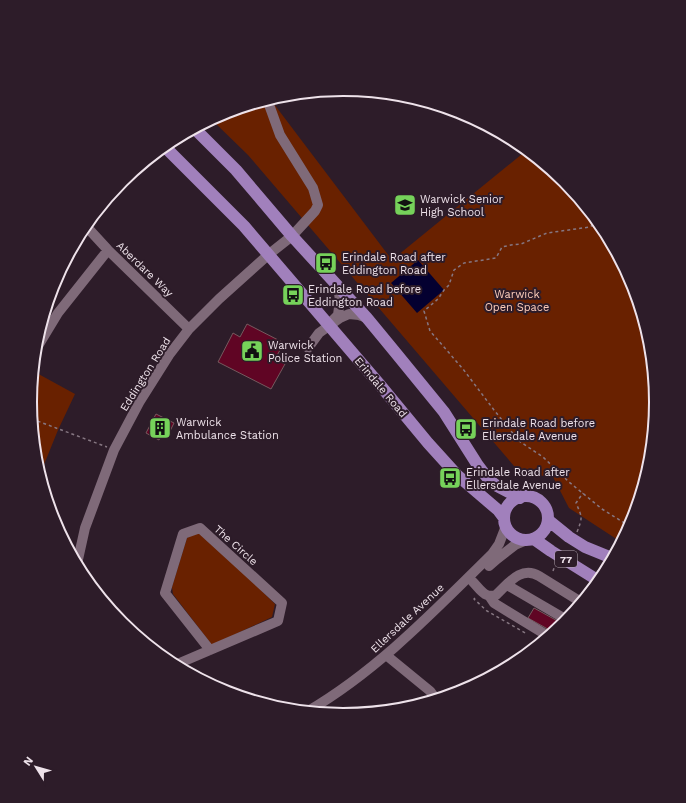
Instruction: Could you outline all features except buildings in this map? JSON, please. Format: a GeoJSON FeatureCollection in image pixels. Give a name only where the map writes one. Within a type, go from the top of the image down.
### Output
{"type":"FeatureCollection","features":[{"type":"Feature","properties":{"kind":"main road"},"geometry":{"type":"LineString","coordinates":[[198,132],[236,170],[292,236],[367,318],[444,412],[489,480],[496,486],[520,498]]}},
{"type":"Feature","properties":{"kind":"main road","name":"Erindale Road"},"geometry":{"type":"LineString","coordinates":[[168,150],[244,226],[428,443],[457,475],[498,510],[509,532],[520,540],[530,540],[551,551],[593,577]]}},
{"type":"Feature","properties":{"kind":"main road"},"geometry":{"type":"LineString","coordinates":[[505,522],[506,511],[509,505],[514,501],[527,497],[540,501],[548,513],[546,528],[541,535],[530,540]]}},
{"type":"Feature","properties":{"kind":"main road","name":"77"},"geometry":{"type":"LineString","coordinates":[[548,520],[569,537],[585,547],[607,556]]}},
{"type":"Feature","properties":{"kind":"street","name":"Eddington Road"},"geometry":{"type":"LineString","coordinates":[[79,555],[85,528],[114,450],[140,401],[169,355],[189,329],[219,299],[268,255],[292,236],[315,212],[318,206],[313,188],[280,136],[269,105]]}},
{"type":"Feature","properties":{"kind":"street","name":"Aberdare Way"},"geometry":{"type":"LineString","coordinates":[[90,230],[189,329]]}},
{"type":"Feature","properties":{"kind":"street"},"geometry":{"type":"LineString","coordinates":[[44,336],[58,314],[108,250]]}},
{"type":"Feature","properties":{"kind":"street"},"geometry":{"type":"LineString","coordinates":[[308,348],[320,333],[338,315],[340,300],[338,287]]}},
{"type":"Feature","properties":{"kind":"street"},"geometry":{"type":"LineString","coordinates":[[328,325],[349,314],[367,318]]}},
{"type":"Feature","properties":{"kind":"street","name":"Ellersdale Avenue"},"geometry":{"type":"LineString","coordinates":[[325,707],[368,678],[492,554],[499,544],[505,522]]}},
{"type":"Feature","properties":{"kind":"street","name":"The Circle"},"geometry":{"type":"LineString","coordinates":[[182,662],[278,621],[282,603],[200,528],[183,534],[165,593],[210,650]]}},
{"type":"Feature","properties":{"kind":"street","name":"Ellersdale Avenue"},"geometry":{"type":"LineString","coordinates":[[315,706],[389,657],[473,582],[497,558],[515,545],[530,540]]}},
{"type":"Feature","properties":{"kind":"street"},"geometry":{"type":"LineString","coordinates":[[490,597],[496,595],[518,574],[532,572],[576,599]]}},
{"type":"Feature","properties":{"kind":"street"},"geometry":{"type":"LineString","coordinates":[[473,582],[490,597],[494,603],[543,633]]}},
{"type":"Feature","properties":{"kind":"street"},"geometry":{"type":"LineString","coordinates":[[507,585],[561,616]]}},
{"type":"Feature","properties":{"kind":"street"},"geometry":{"type":"LineString","coordinates":[[389,657],[432,694]]}},
{"type":"Feature","properties":{"kind":"path"},"geometry":{"type":"LineString","coordinates":[[593,225],[590,227],[547,233],[521,244],[502,247],[496,258],[464,263],[454,270],[449,285],[438,299],[424,311],[430,331],[463,369],[519,441],[544,457],[569,482],[602,509],[624,523]]}},
{"type":"Feature","properties":{"kind":"path"},"geometry":{"type":"LineString","coordinates":[[38,422],[114,450]]}},
{"type":"Feature","properties":{"kind":"path"},"geometry":{"type":"LineString","coordinates":[[579,526],[582,521],[581,514],[576,503],[583,493]]}},
{"type":"Feature","properties":{"kind":"green space","name":"Warwick Open Space"},"geometry":{"type":"Polygon","coordinates":[[[274,103],[392,260],[522,154],[545,171],[559,185],[586,215],[608,249],[626,284],[639,322],[643,342],[649,402],[646,441],[639,481],[626,519],[616,539],[569,508],[553,477],[520,473],[248,155],[216,124],[245,112],[274,103]]]}},
{"type":"Feature","properties":{"kind":"green space"},"geometry":{"type":"Polygon","coordinates":[[[39,374],[75,394],[44,465],[38,422],[37,402],[39,374]]]}},
{"type":"Feature","properties":{"kind":"green space"},"geometry":{"type":"Polygon","coordinates":[[[201,532],[275,604],[272,617],[212,645],[173,594],[172,587],[187,538],[195,533],[201,532]]]}},
{"type":"Feature","properties":{"kind":"shaded area"},"geometry":{"type":"Polygon","coordinates":[[[418,260],[444,290],[417,313],[391,283],[418,260]]]}},
{"type":"Feature","properties":{"kind":"place","name":"Warwick Senior High School"},"geometry":{"type":"Point","coordinates":[405,205]}},
{"type":"Feature","properties":{"kind":"place","name":"Erindale Road after Eddington Road"},"geometry":{"type":"Point","coordinates":[326,263]}},
{"type":"Feature","properties":{"kind":"place","name":"Erindale Road before Eddington Road"},"geometry":{"type":"Point","coordinates":[293,295]}},
{"type":"Feature","properties":{"kind":"place","name":"Warwick Police Station"},"geometry":{"type":"Point","coordinates":[252,351]}},
{"type":"Feature","properties":{"kind":"place","name":"Warwick Ambulance Station"},"geometry":{"type":"Point","coordinates":[160,428]}},
{"type":"Feature","properties":{"kind":"place","name":"Erindale Road before Ellersdale Avenue"},"geometry":{"type":"Point","coordinates":[466,429]}},
{"type":"Feature","properties":{"kind":"place","name":"Erindale Road after Ellersdale Avenue"},"geometry":{"type":"Point","coordinates":[450,478]}}]}
